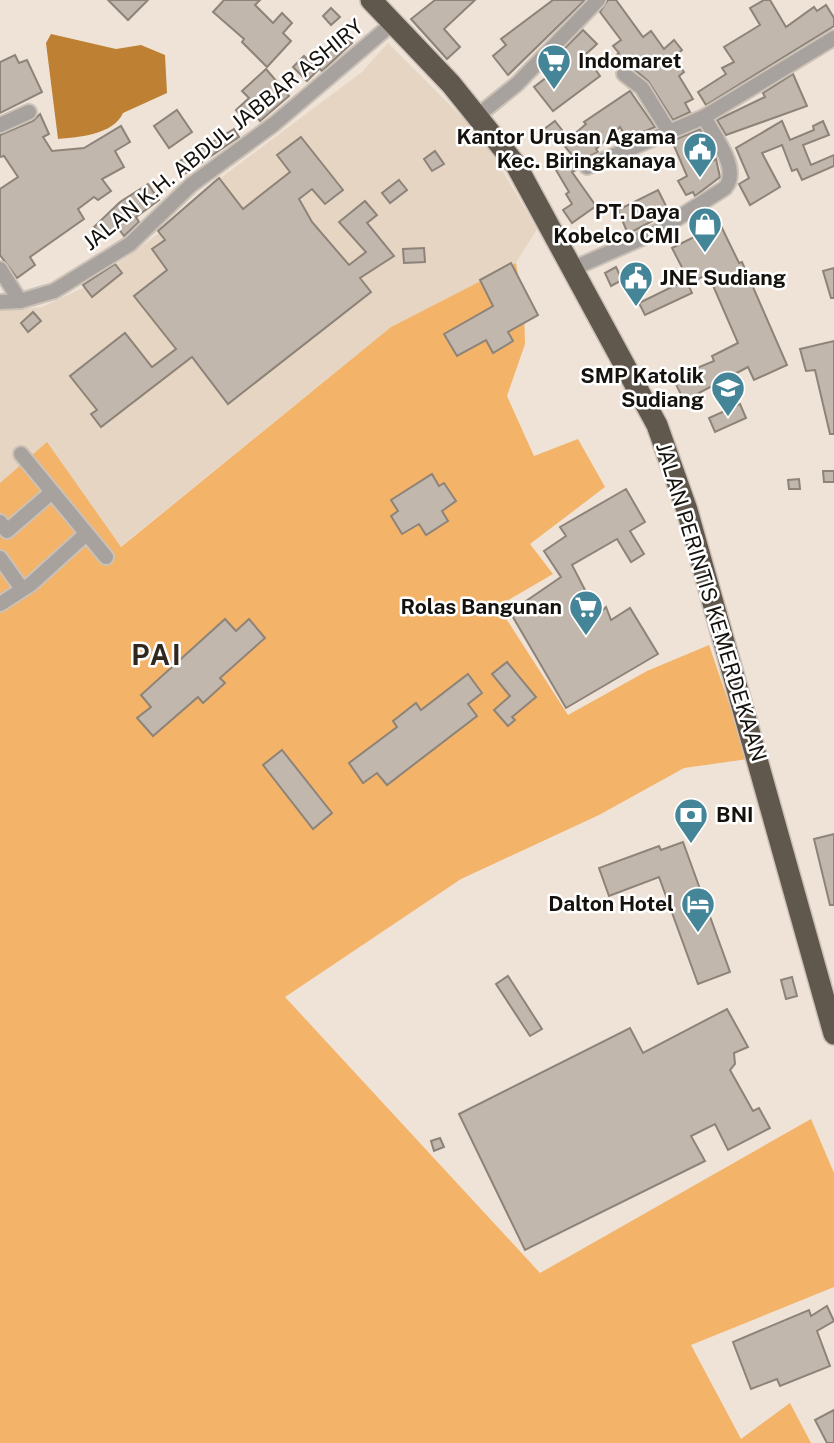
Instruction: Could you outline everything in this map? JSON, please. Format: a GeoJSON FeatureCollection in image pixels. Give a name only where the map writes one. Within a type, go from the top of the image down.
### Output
{"type":"FeatureCollection","features":[{"type":"Feature","properties":{"kind":"highway","name":"JALAN PERINTIS KEMERDEKAAN"},"geometry":{"type":"LineString","coordinates":[[371,0],[451,84],[516,164],[657,425],[678,479],[834,1034]]}},
{"type":"Feature","properties":{"kind":"street"},"geometry":{"type":"LineString","coordinates":[[476,117],[517,84],[595,1]]}},
{"type":"Feature","properties":{"kind":"street","name":"JALAN K.H. ABDUL JABBAR ASHIRY"},"geometry":{"type":"LineString","coordinates":[[0,302],[54,291],[130,244],[191,186],[274,124],[393,23]]}},
{"type":"Feature","properties":{"kind":"street"},"geometry":{"type":"LineString","coordinates":[[587,167],[668,130],[704,117],[834,38]]}},
{"type":"Feature","properties":{"kind":"street"},"geometry":{"type":"LineString","coordinates":[[624,74],[642,88],[668,130]]}},
{"type":"Feature","properties":{"kind":"street"},"geometry":{"type":"LineString","coordinates":[[0,125],[29,112]]}},
{"type":"Feature","properties":{"kind":"street"},"geometry":{"type":"LineString","coordinates":[[574,268],[656,232],[725,188],[731,181],[731,169],[704,117]]}},
{"type":"Feature","properties":{"kind":"street"},"geometry":{"type":"LineString","coordinates":[[0,269],[20,300]]}},
{"type":"Feature","properties":{"kind":"street"},"geometry":{"type":"LineString","coordinates":[[21,453],[106,556]]}},
{"type":"Feature","properties":{"kind":"street"},"geometry":{"type":"LineString","coordinates":[[2,531],[52,492]]}},
{"type":"Feature","properties":{"kind":"street"},"geometry":{"type":"LineString","coordinates":[[1,601],[22,589],[86,534]]}},
{"type":"Feature","properties":{"kind":"street"},"geometry":{"type":"LineString","coordinates":[[0,558],[22,589]]}},
{"type":"Feature","properties":{"kind":"shaded area"},"geometry":{"type":"Polygon","coordinates":[[[51,34],[116,49],[141,45],[165,55],[167,93],[123,113],[112,126],[104,130],[85,136],[58,139],[46,43],[51,34]]]}},
{"type":"Feature","properties":{"kind":"shaded area"},"geometry":{"type":"Polygon","coordinates":[[[388,43],[483,138],[537,229],[516,263],[391,327],[120,547],[47,443],[0,483],[0,311],[42,307],[87,286],[188,212],[198,195],[362,72],[388,43]]]}},
{"type":"Feature","properties":{"kind":"shaded area"},"geometry":{"type":"Polygon","coordinates":[[[516,263],[524,309],[525,344],[507,396],[534,456],[578,439],[605,487],[530,544],[553,574],[498,606],[568,715],[647,671],[709,645],[748,759],[684,768],[599,815],[461,879],[285,997],[540,1273],[811,1119],[834,1173],[834,1287],[691,1345],[741,1439],[790,1403],[811,1443],[0,1443],[0,483],[47,442],[121,547],[391,327],[516,263]]]}},
{"type":"Feature","properties":{"kind":"building"},"geometry":{"type":"Polygon","coordinates":[[[108,0],[148,0],[128,20],[108,0]]]}},
{"type":"Feature","properties":{"kind":"building"},"geometry":{"type":"Polygon","coordinates":[[[224,0],[260,0],[255,5],[273,23],[282,13],[292,23],[283,33],[291,41],[267,67],[242,42],[244,39],[213,12],[224,0]]]}},
{"type":"Feature","properties":{"kind":"building"},"geometry":{"type":"Polygon","coordinates":[[[435,0],[475,0],[444,29],[460,47],[447,59],[411,19],[435,0]]]}},
{"type":"Feature","properties":{"kind":"building"},"geometry":{"type":"Polygon","coordinates":[[[553,0],[585,0],[508,75],[493,56],[506,45],[501,39],[553,0]]]}},
{"type":"Feature","properties":{"kind":"building"},"geometry":{"type":"Polygon","coordinates":[[[608,0],[616,0],[643,37],[651,31],[664,49],[674,40],[682,50],[673,57],[684,72],[679,76],[693,99],[685,103],[690,112],[673,120],[648,81],[630,66],[621,65],[614,57],[619,53],[613,46],[621,40],[600,12],[608,0]]]}},
{"type":"Feature","properties":{"kind":"building"},"geometry":{"type":"Polygon","coordinates":[[[764,0],[770,0],[786,27],[814,7],[817,11],[826,5],[834,18],[834,26],[706,105],[698,92],[726,74],[722,68],[734,62],[724,47],[760,25],[750,8],[764,0]]]}},
{"type":"Feature","properties":{"kind":"building"},"geometry":{"type":"Polygon","coordinates":[[[331,8],[340,17],[331,25],[323,16],[331,8]]]}},
{"type":"Feature","properties":{"kind":"building"},"geometry":{"type":"Polygon","coordinates":[[[583,30],[597,44],[585,55],[600,76],[553,111],[534,87],[564,64],[557,56],[583,30]]]}},
{"type":"Feature","properties":{"kind":"building"},"geometry":{"type":"Polygon","coordinates":[[[344,34],[352,43],[322,71],[315,64],[344,34]]]}},
{"type":"Feature","properties":{"kind":"building"},"geometry":{"type":"Polygon","coordinates":[[[15,55],[19,63],[27,60],[42,92],[0,113],[0,62],[15,55]]]}},
{"type":"Feature","properties":{"kind":"building"},"geometry":{"type":"Polygon","coordinates":[[[304,56],[318,70],[307,81],[293,67],[304,56]]]}},
{"type":"Feature","properties":{"kind":"building"},"geometry":{"type":"Polygon","coordinates":[[[266,69],[289,96],[260,121],[252,111],[243,118],[236,110],[249,98],[242,91],[266,69]]]}},
{"type":"Feature","properties":{"kind":"building"},"geometry":{"type":"Polygon","coordinates":[[[793,74],[807,106],[726,135],[717,120],[765,97],[763,93],[793,74]]]}},
{"type":"Feature","properties":{"kind":"building"},"geometry":{"type":"Polygon","coordinates":[[[630,91],[655,127],[627,139],[620,127],[596,149],[598,152],[580,161],[578,169],[572,172],[596,206],[572,223],[563,210],[572,204],[566,194],[569,192],[553,165],[572,155],[563,144],[586,124],[584,122],[630,91]]]}},
{"type":"Feature","properties":{"kind":"building"},"geometry":{"type":"Polygon","coordinates":[[[177,110],[192,132],[169,148],[154,126],[177,110]]]}},
{"type":"Feature","properties":{"kind":"building"},"geometry":{"type":"Polygon","coordinates":[[[40,114],[49,134],[43,137],[52,151],[84,148],[121,126],[130,142],[115,151],[124,167],[102,179],[111,191],[98,200],[94,197],[78,209],[84,219],[30,257],[35,265],[17,278],[0,255],[0,189],[18,177],[4,156],[0,157],[0,135],[33,121],[40,114]]]}},
{"type":"Feature","properties":{"kind":"building"},"geometry":{"type":"Polygon","coordinates":[[[555,121],[562,130],[546,142],[539,133],[555,121]]]}},
{"type":"Feature","properties":{"kind":"building"},"geometry":{"type":"Polygon","coordinates":[[[782,121],[790,140],[814,130],[813,126],[823,121],[829,135],[803,145],[811,165],[834,155],[834,166],[802,180],[797,169],[792,171],[782,145],[762,153],[780,187],[750,205],[739,184],[749,178],[736,148],[782,121]]]}},
{"type":"Feature","properties":{"kind":"building"},"geometry":{"type":"Polygon","coordinates":[[[234,129],[239,137],[186,173],[180,161],[234,129]]]}},
{"type":"Feature","properties":{"kind":"building"},"geometry":{"type":"Polygon","coordinates":[[[700,129],[707,142],[692,148],[701,168],[716,159],[720,177],[695,196],[693,192],[686,195],[678,181],[687,176],[672,141],[700,129]]]}},
{"type":"Feature","properties":{"kind":"building"},"geometry":{"type":"Polygon","coordinates":[[[301,137],[343,190],[325,204],[312,189],[299,199],[312,222],[349,265],[366,252],[339,222],[365,201],[377,215],[367,223],[394,256],[360,278],[371,292],[228,404],[192,357],[101,427],[91,414],[97,410],[70,376],[125,333],[152,367],[176,349],[134,296],[167,270],[152,249],[165,240],[158,231],[219,178],[243,209],[290,172],[277,155],[301,137]]]}},
{"type":"Feature","properties":{"kind":"building"},"geometry":{"type":"Polygon","coordinates":[[[435,151],[444,164],[432,171],[424,159],[435,151]]]}},
{"type":"Feature","properties":{"kind":"building"},"geometry":{"type":"Polygon","coordinates":[[[399,180],[407,190],[390,203],[382,193],[399,180]]]}},
{"type":"Feature","properties":{"kind":"building"},"geometry":{"type":"Polygon","coordinates":[[[148,184],[159,200],[136,217],[139,222],[124,236],[118,228],[106,239],[94,227],[120,202],[148,184]]]}},
{"type":"Feature","properties":{"kind":"building"},"geometry":{"type":"Polygon","coordinates":[[[658,190],[669,212],[628,234],[618,210],[658,190]]]}},
{"type":"Feature","properties":{"kind":"building"},"geometry":{"type":"Polygon","coordinates":[[[720,224],[739,263],[742,262],[787,365],[754,380],[748,367],[684,401],[673,378],[714,361],[712,356],[738,343],[708,274],[690,283],[672,248],[720,224]]]}},
{"type":"Feature","properties":{"kind":"building"},"geometry":{"type":"Polygon","coordinates":[[[424,248],[425,262],[404,263],[403,249],[424,248]]]}},
{"type":"Feature","properties":{"kind":"building"},"geometry":{"type":"Polygon","coordinates":[[[511,263],[538,315],[508,332],[513,341],[493,353],[486,340],[457,356],[444,334],[493,306],[480,280],[511,263]]]}},
{"type":"Feature","properties":{"kind":"building"},"geometry":{"type":"Polygon","coordinates":[[[115,264],[122,273],[92,297],[83,285],[115,264]]]}},
{"type":"Feature","properties":{"kind":"building"},"geometry":{"type":"Polygon","coordinates":[[[616,267],[622,280],[611,286],[605,273],[616,267]]]}},
{"type":"Feature","properties":{"kind":"building"},"geometry":{"type":"Polygon","coordinates":[[[834,268],[834,298],[831,298],[823,271],[834,268]]]}},
{"type":"Feature","properties":{"kind":"building"},"geometry":{"type":"Polygon","coordinates":[[[686,280],[692,293],[645,315],[639,303],[686,280]]]}},
{"type":"Feature","properties":{"kind":"building"},"geometry":{"type":"Polygon","coordinates":[[[33,312],[41,321],[28,332],[21,323],[33,312]]]}},
{"type":"Feature","properties":{"kind":"building"},"geometry":{"type":"Polygon","coordinates":[[[834,341],[834,434],[830,434],[815,370],[806,371],[800,349],[834,341]]]}},
{"type":"Feature","properties":{"kind":"building","name":"SMP Katolik Sudiang"},"geometry":{"type":"Polygon","coordinates":[[[740,404],[746,418],[715,432],[709,418],[740,404]]]}},
{"type":"Feature","properties":{"kind":"building"},"geometry":{"type":"Polygon","coordinates":[[[823,471],[834,471],[834,482],[824,482],[823,471]]]}},
{"type":"Feature","properties":{"kind":"building"},"geometry":{"type":"Polygon","coordinates":[[[432,474],[439,486],[444,483],[456,501],[442,511],[448,521],[426,535],[419,524],[402,534],[391,516],[398,511],[391,500],[432,474]]]}},
{"type":"Feature","properties":{"kind":"building"},"geometry":{"type":"Polygon","coordinates":[[[799,479],[800,489],[789,489],[788,480],[799,479]]]}},
{"type":"Feature","properties":{"kind":"building","name":"Rolas Bangunan"},"geometry":{"type":"Polygon","coordinates":[[[626,489],[645,522],[630,531],[644,554],[631,562],[617,539],[572,565],[598,615],[606,607],[611,620],[630,608],[658,654],[566,708],[510,612],[561,577],[544,551],[566,536],[560,527],[626,489]]]}},
{"type":"Feature","properties":{"kind":"building"},"geometry":{"type":"Polygon","coordinates":[[[225,619],[236,631],[249,619],[265,638],[220,678],[225,683],[203,703],[198,697],[153,736],[137,718],[151,707],[141,695],[225,619]]]}},
{"type":"Feature","properties":{"kind":"building"},"geometry":{"type":"Polygon","coordinates":[[[507,662],[536,697],[512,717],[515,720],[508,726],[494,710],[510,696],[492,674],[507,662]]]}},
{"type":"Feature","properties":{"kind":"building"},"geometry":{"type":"Polygon","coordinates":[[[468,674],[482,693],[468,704],[477,716],[387,785],[377,773],[363,783],[349,763],[397,727],[393,721],[416,703],[421,710],[468,674]]]}},
{"type":"Feature","properties":{"kind":"building"},"geometry":{"type":"Polygon","coordinates":[[[282,750],[332,813],[313,829],[263,765],[282,750]]]}},
{"type":"Feature","properties":{"kind":"building"},"geometry":{"type":"Polygon","coordinates":[[[834,834],[834,905],[830,905],[814,839],[834,834]]]}},
{"type":"Feature","properties":{"kind":"building","name":"Dalton Hotel"},"geometry":{"type":"Polygon","coordinates":[[[683,842],[730,972],[698,984],[659,877],[609,896],[599,868],[659,846],[661,850],[683,842]]]}},
{"type":"Feature","properties":{"kind":"building"},"geometry":{"type":"Polygon","coordinates":[[[508,976],[542,1029],[530,1036],[496,984],[508,976]]]}},
{"type":"Feature","properties":{"kind":"building"},"geometry":{"type":"Polygon","coordinates":[[[792,977],[797,996],[786,999],[781,980],[792,977]]]}},
{"type":"Feature","properties":{"kind":"building"},"geometry":{"type":"Polygon","coordinates":[[[727,1009],[748,1047],[734,1053],[735,1064],[730,1070],[753,1111],[759,1108],[770,1128],[728,1150],[715,1124],[691,1136],[705,1161],[525,1250],[459,1114],[630,1028],[643,1053],[727,1009]]]}},
{"type":"Feature","properties":{"kind":"building"},"geometry":{"type":"Polygon","coordinates":[[[440,1138],[444,1147],[434,1151],[431,1141],[440,1138]]]}},
{"type":"Feature","properties":{"kind":"building"},"geometry":{"type":"Polygon","coordinates":[[[827,1306],[834,1321],[817,1331],[830,1366],[780,1386],[777,1379],[751,1389],[733,1342],[809,1310],[811,1316],[827,1306]]]}},
{"type":"Feature","properties":{"kind":"building"},"geometry":{"type":"Polygon","coordinates":[[[834,1410],[834,1443],[827,1443],[815,1420],[834,1410]]]}},
{"type":"Feature","properties":{"kind":"place","name":"Indomaret"},"geometry":{"type":"Point","coordinates":[554,91]}},
{"type":"Feature","properties":{"kind":"place","name":"Kantor Urusan Agama Kec. Biringkanaya"},"geometry":{"type":"Point","coordinates":[700,179]}},
{"type":"Feature","properties":{"kind":"place","name":"PT. Daya Kobelco CMI"},"geometry":{"type":"Point","coordinates":[705,254]}},
{"type":"Feature","properties":{"kind":"place","name":"JNE Sudiang"},"geometry":{"type":"Point","coordinates":[636,308]}},
{"type":"Feature","properties":{"kind":"place","name":"SMP Katolik Sudiang"},"geometry":{"type":"Point","coordinates":[728,418]}},
{"type":"Feature","properties":{"kind":"place","name":"Rolas Bangunan"},"geometry":{"type":"Point","coordinates":[586,637]}},
{"type":"Feature","properties":{"kind":"place","name":"BNI"},"geometry":{"type":"Point","coordinates":[691,845]}},
{"type":"Feature","properties":{"kind":"place","name":"Dalton Hotel"},"geometry":{"type":"Point","coordinates":[698,934]}},
{"type":"Feature","properties":{"kind":"district","name":"PAI"},"geometry":{"type":"Point","coordinates":[157,655]}}]}
